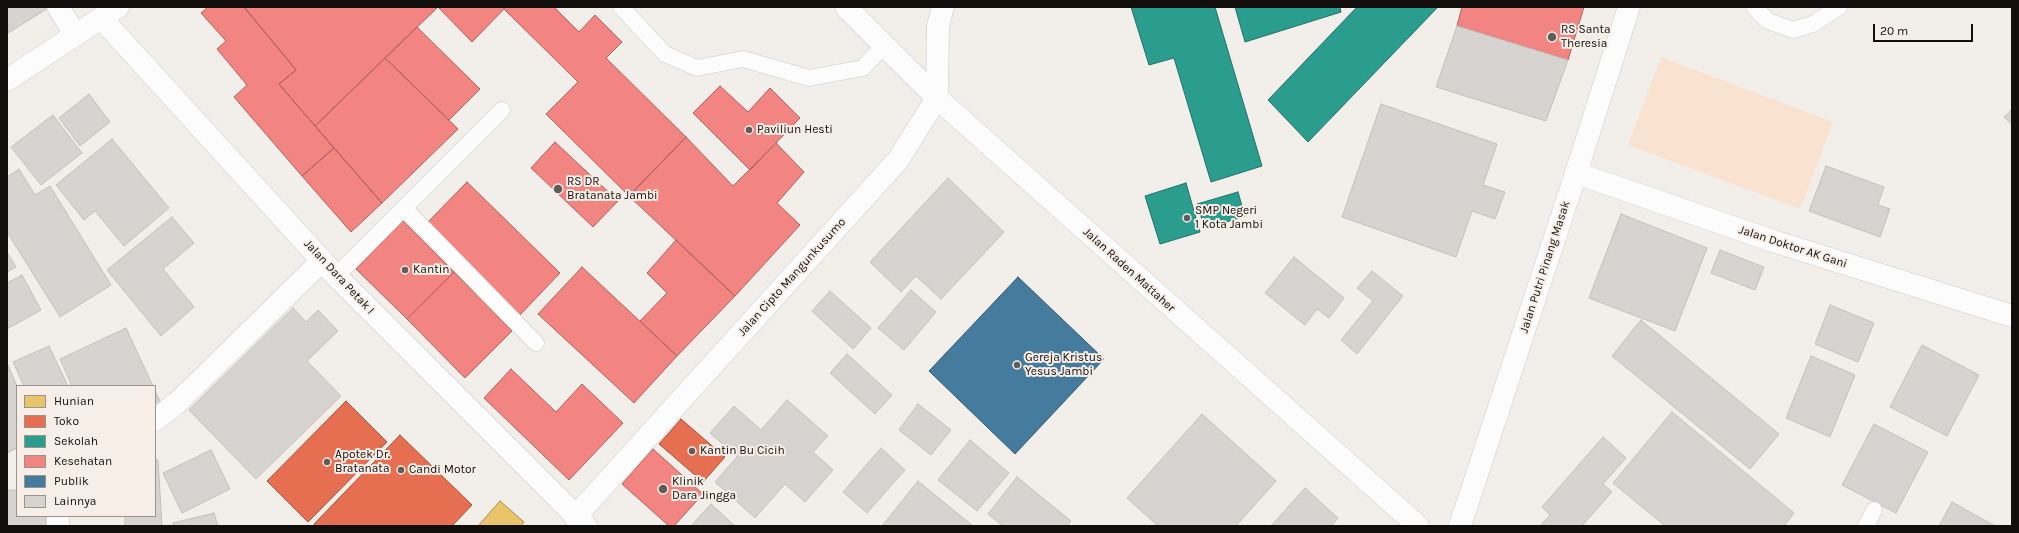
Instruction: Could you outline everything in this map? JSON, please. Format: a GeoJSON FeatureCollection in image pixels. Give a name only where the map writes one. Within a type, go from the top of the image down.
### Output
{"type":"FeatureCollection","features":[{"type":"Feature","properties":{"kind":"street"},"geometry":{"type":"LineString","coordinates":[[58,7],[75,34]]}},
{"type":"Feature","properties":{"kind":"street","name":"Jalan Raden Mattaher"},"geometry":{"type":"LineString","coordinates":[[846,7],[937,98],[1418,526]]}},
{"type":"Feature","properties":{"kind":"street"},"geometry":{"type":"LineString","coordinates":[[937,98],[938,26],[943,7]]}},
{"type":"Feature","properties":{"kind":"street","name":"Jalan Putri Pinang Masak"},"geometry":{"type":"LineString","coordinates":[[1460,526],[1629,7]]}},
{"type":"Feature","properties":{"kind":"street"},"geometry":{"type":"LineString","coordinates":[[7,80],[75,34],[110,13]]}},
{"type":"Feature","properties":{"kind":"street","name":"Jalan Dara Petak I"},"geometry":{"type":"LineString","coordinates":[[110,13],[329,268],[580,521]]}},
{"type":"Feature","properties":{"kind":"street","name":"Jalan Cipto Mangunkusumo"},"geometry":{"type":"LineString","coordinates":[[580,521],[898,160],[937,98]]}},
{"type":"Feature","properties":{"kind":"street","name":"Jalan Doktor AK Gani"},"geometry":{"type":"LineString","coordinates":[[1576,173],[1773,241],[2012,316]]}},
{"type":"Feature","properties":{"kind":"street"},"geometry":{"type":"LineString","coordinates":[[156,419],[177,403],[329,268]]}},
{"type":"Feature","properties":{"kind":"lane"},"geometry":{"type":"LineString","coordinates":[[621,7],[666,54],[697,68],[743,59],[809,78],[863,68],[884,45]]}},
{"type":"Feature","properties":{"kind":"lane"},"geometry":{"type":"LineString","coordinates":[[1754,7],[1768,20],[1793,30],[1813,24],[1839,7]]}},
{"type":"Feature","properties":{"kind":"lane"},"geometry":{"type":"LineString","coordinates":[[329,268],[404,208],[502,110]]}},
{"type":"Feature","properties":{"kind":"lane"},"geometry":{"type":"LineString","coordinates":[[404,208],[536,342]]}},
{"type":"Feature","properties":{"kind":"lane"},"geometry":{"type":"LineString","coordinates":[[1866,526],[1874,510]]}},
{"type":"Feature","properties":{"kind":"shaded area"},"geometry":{"type":"Polygon","coordinates":[[[1661,57],[1833,122],[1800,209],[1628,145],[1661,57]]]}},
{"type":"Feature","properties":{"kind":"building: Hunian"},"geometry":{"type":"Polygon","coordinates":[[[500,501],[524,522],[521,526],[478,526],[500,501]]]}},
{"type":"Feature","properties":{"kind":"building: Toko","name":"Apotek Dr. Bratanata"},"geometry":{"type":"Polygon","coordinates":[[[346,401],[387,442],[308,522],[267,481],[346,401]]]}},
{"type":"Feature","properties":{"kind":"building: Toko","name":"Kantin Bu Cicih"},"geometry":{"type":"Polygon","coordinates":[[[681,419],[725,457],[703,482],[659,444],[681,419]]]}},
{"type":"Feature","properties":{"kind":"building: Toko","name":"Candi Motor"},"geometry":{"type":"Polygon","coordinates":[[[400,435],[472,505],[452,526],[315,526],[314,524],[400,435]]]}},
{"type":"Feature","properties":{"kind":"building: Sekolah"},"geometry":{"type":"Polygon","coordinates":[[[1131,7],[1215,7],[1262,166],[1211,182],[1174,58],[1149,65],[1131,7]]]}},
{"type":"Feature","properties":{"kind":"building: Sekolah"},"geometry":{"type":"Polygon","coordinates":[[[1235,7],[1340,7],[1341,12],[1245,42],[1235,7]]]}},
{"type":"Feature","properties":{"kind":"building: Sekolah"},"geometry":{"type":"Polygon","coordinates":[[[1357,7],[1438,7],[1308,142],[1268,100],[1357,7]]]}},
{"type":"Feature","properties":{"kind":"building: Sekolah"},"geometry":{"type":"Polygon","coordinates":[[[1186,183],[1200,232],[1160,244],[1145,196],[1186,183]]]}},
{"type":"Feature","properties":{"kind":"building: Sekolah"},"geometry":{"type":"Polygon","coordinates":[[[1238,192],[1245,216],[1205,229],[1197,204],[1238,192]]]}},
{"type":"Feature","properties":{"kind":"building: Kesehatan"},"geometry":{"type":"Polygon","coordinates":[[[208,7],[244,7],[296,70],[279,84],[334,148],[302,176],[234,97],[247,85],[217,49],[226,41],[201,13],[208,7]]]}},
{"type":"Feature","properties":{"kind":"building: Kesehatan"},"geometry":{"type":"Polygon","coordinates":[[[244,7],[438,7],[315,126],[279,84],[296,70],[244,7]]]}},
{"type":"Feature","properties":{"kind":"building: Kesehatan"},"geometry":{"type":"Polygon","coordinates":[[[438,7],[554,7],[579,32],[595,15],[622,42],[606,58],[686,137],[629,196],[546,114],[578,82],[504,9],[472,42],[438,7]]]}},
{"type":"Feature","properties":{"kind":"building: Kesehatan","name":"RS Santa Theresia"},"geometry":{"type":"Polygon","coordinates":[[[1462,7],[1584,7],[1568,60],[1457,26],[1462,7]]]}},
{"type":"Feature","properties":{"kind":"building: Kesehatan"},"geometry":{"type":"Polygon","coordinates":[[[417,27],[480,89],[449,120],[385,58],[417,27]]]}},
{"type":"Feature","properties":{"kind":"building: Kesehatan"},"geometry":{"type":"Polygon","coordinates":[[[385,58],[458,129],[382,203],[315,126],[385,58]]]}},
{"type":"Feature","properties":{"kind":"building: Kesehatan","name":"Paviliun Hesti"},"geometry":{"type":"Polygon","coordinates":[[[720,86],[748,112],[770,88],[800,118],[750,170],[693,113],[720,86]]]}},
{"type":"Feature","properties":{"kind":"building: Kesehatan"},"geometry":{"type":"Polygon","coordinates":[[[686,137],[733,186],[776,143],[804,172],[777,203],[800,225],[735,296],[629,196],[686,137]]]}},
{"type":"Feature","properties":{"kind":"building: Kesehatan"},"geometry":{"type":"Polygon","coordinates":[[[555,142],[618,201],[593,227],[531,168],[555,142]]]}},
{"type":"Feature","properties":{"kind":"building: Kesehatan"},"geometry":{"type":"Polygon","coordinates":[[[334,148],[382,203],[351,232],[302,176],[334,148]]]}},
{"type":"Feature","properties":{"kind":"building: Kesehatan"},"geometry":{"type":"Polygon","coordinates":[[[467,182],[560,273],[519,316],[427,223],[467,182]]]}},
{"type":"Feature","properties":{"kind":"building: Kesehatan","name":"Kantin"},"geometry":{"type":"Polygon","coordinates":[[[403,221],[454,272],[407,319],[356,269],[403,221]]]}},
{"type":"Feature","properties":{"kind":"building: Kesehatan"},"geometry":{"type":"Polygon","coordinates":[[[676,240],[735,296],[677,356],[640,321],[667,293],[647,273],[676,240]]]}},
{"type":"Feature","properties":{"kind":"building: Kesehatan"},"geometry":{"type":"Polygon","coordinates":[[[582,267],[677,356],[634,403],[538,314],[582,267]]]}},
{"type":"Feature","properties":{"kind":"building: Kesehatan"},"geometry":{"type":"Polygon","coordinates":[[[454,272],[512,331],[465,378],[407,319],[454,272]]]}},
{"type":"Feature","properties":{"kind":"building: Kesehatan"},"geometry":{"type":"Polygon","coordinates":[[[511,369],[556,412],[582,384],[623,423],[569,480],[484,398],[511,369]]]}},
{"type":"Feature","properties":{"kind":"building: Kesehatan","name":"Klinik Dara Jingga"},"geometry":{"type":"Polygon","coordinates":[[[653,449],[703,494],[674,526],[669,526],[622,484],[653,449]]]}},
{"type":"Feature","properties":{"kind":"building: Publik","name":"Gereja Kristus Yesus Jambi"},"geometry":{"type":"Polygon","coordinates":[[[1018,277],[1104,359],[1015,454],[929,371],[1018,277]]]}},
{"type":"Feature","properties":{"kind":"building: Lainnya"},"geometry":{"type":"Polygon","coordinates":[[[7,7],[50,7],[8,33],[7,7]]]}},
{"type":"Feature","properties":{"kind":"building: Lainnya"},"geometry":{"type":"Polygon","coordinates":[[[1457,26],[1568,60],[1546,121],[1436,87],[1457,26]]]}},
{"type":"Feature","properties":{"kind":"building: Lainnya"},"geometry":{"type":"Polygon","coordinates":[[[89,94],[110,122],[80,146],[59,118],[89,94]]]}},
{"type":"Feature","properties":{"kind":"building: Lainnya"},"geometry":{"type":"Polygon","coordinates":[[[1381,104],[1497,144],[1483,185],[1505,192],[1495,219],[1472,211],[1456,257],[1342,217],[1381,104]]]}},
{"type":"Feature","properties":{"kind":"building: Lainnya"},"geometry":{"type":"Polygon","coordinates":[[[2012,109],[2012,125],[2004,117],[2012,109]]]}},
{"type":"Feature","properties":{"kind":"building: Lainnya"},"geometry":{"type":"Polygon","coordinates":[[[53,115],[82,153],[41,185],[11,147],[53,115]]]}},
{"type":"Feature","properties":{"kind":"building: Lainnya"},"geometry":{"type":"Polygon","coordinates":[[[112,139],[169,208],[124,246],[95,211],[84,220],[56,185],[112,139]]]}},
{"type":"Feature","properties":{"kind":"building: Lainnya"},"geometry":{"type":"Polygon","coordinates":[[[1826,166],[1884,187],[1878,205],[1890,209],[1880,237],[1809,211],[1826,166]]]}},
{"type":"Feature","properties":{"kind":"building: Lainnya"},"geometry":{"type":"Polygon","coordinates":[[[19,169],[35,195],[50,186],[111,285],[60,317],[7,232],[7,177],[19,169]]]}},
{"type":"Feature","properties":{"kind":"building: Lainnya"},"geometry":{"type":"Polygon","coordinates":[[[948,178],[1004,232],[941,299],[916,276],[901,292],[870,262],[948,178]]]}},
{"type":"Feature","properties":{"kind":"building: Lainnya"},"geometry":{"type":"Polygon","coordinates":[[[1621,214],[1707,248],[1675,331],[1589,298],[1621,214]]]}},
{"type":"Feature","properties":{"kind":"building: Lainnya"},"geometry":{"type":"Polygon","coordinates":[[[172,217],[194,243],[163,269],[194,307],[161,336],[107,270],[172,217]]]}},
{"type":"Feature","properties":{"kind":"building: Lainnya"},"geometry":{"type":"Polygon","coordinates":[[[1720,250],[1764,267],[1755,290],[1711,273],[1720,250]]]}},
{"type":"Feature","properties":{"kind":"building: Lainnya"},"geometry":{"type":"Polygon","coordinates":[[[7,252],[16,267],[7,272],[7,252]]]}},
{"type":"Feature","properties":{"kind":"building: Lainnya"},"geometry":{"type":"Polygon","coordinates":[[[1294,257],[1344,298],[1329,318],[1317,309],[1305,325],[1265,293],[1294,257]]]}},
{"type":"Feature","properties":{"kind":"building: Lainnya"},"geometry":{"type":"Polygon","coordinates":[[[1372,271],[1403,296],[1357,354],[1341,340],[1373,301],[1357,288],[1372,271]]]}},
{"type":"Feature","properties":{"kind":"building: Lainnya"},"geometry":{"type":"Polygon","coordinates":[[[22,275],[41,310],[7,329],[7,283],[22,275]]]}},
{"type":"Feature","properties":{"kind":"building: Lainnya"},"geometry":{"type":"Polygon","coordinates":[[[911,290],[936,312],[904,350],[878,328],[911,290]]]}},
{"type":"Feature","properties":{"kind":"building: Lainnya"},"geometry":{"type":"Polygon","coordinates":[[[830,291],[871,328],[853,349],[812,311],[830,291]]]}},
{"type":"Feature","properties":{"kind":"building: Lainnya"},"geometry":{"type":"Polygon","coordinates":[[[1830,305],[1874,323],[1858,362],[1815,344],[1830,305]]]}},
{"type":"Feature","properties":{"kind":"building: Lainnya"},"geometry":{"type":"Polygon","coordinates":[[[293,308],[306,322],[318,310],[338,331],[307,361],[341,396],[256,479],[189,410],[293,308]]]}},
{"type":"Feature","properties":{"kind":"building: Lainnya"},"geometry":{"type":"Polygon","coordinates":[[[1641,320],[1779,434],[1750,469],[1612,356],[1641,320]]]}},
{"type":"Feature","properties":{"kind":"building: Lainnya"},"geometry":{"type":"Polygon","coordinates":[[[126,328],[153,385],[72,385],[60,359],[126,328]]]}},
{"type":"Feature","properties":{"kind":"building: Lainnya"},"geometry":{"type":"Polygon","coordinates":[[[1922,345],[1979,375],[1947,436],[1890,407],[1922,345]]]}},
{"type":"Feature","properties":{"kind":"building: Lainnya"},"geometry":{"type":"Polygon","coordinates":[[[49,346],[68,385],[24,385],[13,362],[49,346]]]}},
{"type":"Feature","properties":{"kind":"building: Lainnya"},"geometry":{"type":"Polygon","coordinates":[[[847,354],[892,395],[875,414],[830,373],[847,354]]]}},
{"type":"Feature","properties":{"kind":"building: Lainnya"},"geometry":{"type":"Polygon","coordinates":[[[1811,356],[1855,375],[1830,437],[1786,418],[1811,356]]]}},
{"type":"Feature","properties":{"kind":"building: Lainnya"},"geometry":{"type":"Polygon","coordinates":[[[7,363],[17,385],[16,448],[7,453],[7,363]]]}},
{"type":"Feature","properties":{"kind":"building: Lainnya"},"geometry":{"type":"Polygon","coordinates":[[[156,393],[161,403],[156,406],[156,393]]]}},
{"type":"Feature","properties":{"kind":"building: Lainnya"},"geometry":{"type":"Polygon","coordinates":[[[787,400],[828,436],[813,452],[833,470],[805,502],[785,484],[755,518],[715,482],[737,457],[710,433],[734,406],[761,430],[787,400]]]}},
{"type":"Feature","properties":{"kind":"building: Lainnya"},"geometry":{"type":"Polygon","coordinates":[[[918,404],[951,430],[931,455],[899,430],[918,404]]]}},
{"type":"Feature","properties":{"kind":"building: Lainnya"},"geometry":{"type":"Polygon","coordinates":[[[1672,412],[1794,513],[1784,526],[1665,526],[1613,483],[1672,412]]]}},
{"type":"Feature","properties":{"kind":"building: Lainnya"},"geometry":{"type":"Polygon","coordinates":[[[1202,414],[1276,481],[1236,526],[1158,526],[1127,498],[1202,414]]]}},
{"type":"Feature","properties":{"kind":"building: Lainnya"},"geometry":{"type":"Polygon","coordinates":[[[1874,424],[1928,452],[1896,513],[1842,485],[1874,424]]]}},
{"type":"Feature","properties":{"kind":"building: Lainnya"},"geometry":{"type":"Polygon","coordinates":[[[1603,437],[1626,458],[1603,484],[1612,492],[1582,526],[1540,526],[1550,515],[1542,507],[1603,437]]]}},
{"type":"Feature","properties":{"kind":"building: Lainnya"},"geometry":{"type":"Polygon","coordinates":[[[970,440],[1009,473],[977,511],[938,480],[970,440]]]}},
{"type":"Feature","properties":{"kind":"building: Lainnya"},"geometry":{"type":"Polygon","coordinates":[[[881,448],[905,470],[867,513],[843,492],[881,448]]]}},
{"type":"Feature","properties":{"kind":"building: Lainnya"},"geometry":{"type":"Polygon","coordinates":[[[211,450],[230,489],[182,513],[163,473],[211,450]]]}},
{"type":"Feature","properties":{"kind":"building: Lainnya"},"geometry":{"type":"Polygon","coordinates":[[[156,460],[158,460],[162,526],[125,526],[125,517],[156,517],[156,460]]]}},
{"type":"Feature","properties":{"kind":"building: Lainnya"},"geometry":{"type":"Polygon","coordinates":[[[1017,477],[1071,521],[1067,526],[1003,526],[988,514],[1017,477]]]}},
{"type":"Feature","properties":{"kind":"building: Lainnya"},"geometry":{"type":"Polygon","coordinates":[[[918,481],[973,526],[882,526],[918,481]]]}},
{"type":"Feature","properties":{"kind":"building: Lainnya"},"geometry":{"type":"Polygon","coordinates":[[[1305,488],[1338,518],[1331,526],[1271,526],[1305,488]]]}},
{"type":"Feature","properties":{"kind":"building: Lainnya"},"geometry":{"type":"Polygon","coordinates":[[[7,490],[16,490],[16,517],[51,517],[52,526],[7,526],[7,490]]]}},
{"type":"Feature","properties":{"kind":"building: Lainnya"},"geometry":{"type":"Polygon","coordinates":[[[1952,502],[1995,526],[1939,526],[1952,502]]]}},
{"type":"Feature","properties":{"kind":"building: Lainnya"},"geometry":{"type":"Polygon","coordinates":[[[711,504],[735,526],[691,526],[711,504]]]}},
{"type":"Feature","properties":{"kind":"building: Lainnya"},"geometry":{"type":"Polygon","coordinates":[[[214,513],[218,526],[173,526],[173,523],[214,513]]]}},
{"type":"Feature","properties":{"kind":"place","name":"RS Santa Theresia"},"geometry":{"type":"Point","coordinates":[1552,37]}},
{"type":"Feature","properties":{"kind":"place","name":"Paviliun Hesti"},"geometry":{"type":"Point","coordinates":[749,130]}},
{"type":"Feature","properties":{"kind":"place","name":"RS DR Bratanata Jambi"},"geometry":{"type":"Point","coordinates":[558,189]}},
{"type":"Feature","properties":{"kind":"place","name":"SMP Negeri 1 Kota Jambi"},"geometry":{"type":"Point","coordinates":[1187,218]}},
{"type":"Feature","properties":{"kind":"place","name":"Kantin"},"geometry":{"type":"Point","coordinates":[405,270]}},
{"type":"Feature","properties":{"kind":"place","name":"Gereja Kristus Yesus Jambi"},"geometry":{"type":"Point","coordinates":[1017,365]}},
{"type":"Feature","properties":{"kind":"place","name":"Kantin Bu Cicih"},"geometry":{"type":"Point","coordinates":[692,451]}},
{"type":"Feature","properties":{"kind":"place","name":"Apotek Dr. Bratanata"},"geometry":{"type":"Point","coordinates":[327,462]}},
{"type":"Feature","properties":{"kind":"place","name":"Candi Motor"},"geometry":{"type":"Point","coordinates":[401,470]}},
{"type":"Feature","properties":{"kind":"place","name":"Klinik Dara Jingga"},"geometry":{"type":"Point","coordinates":[663,489]}}]}
